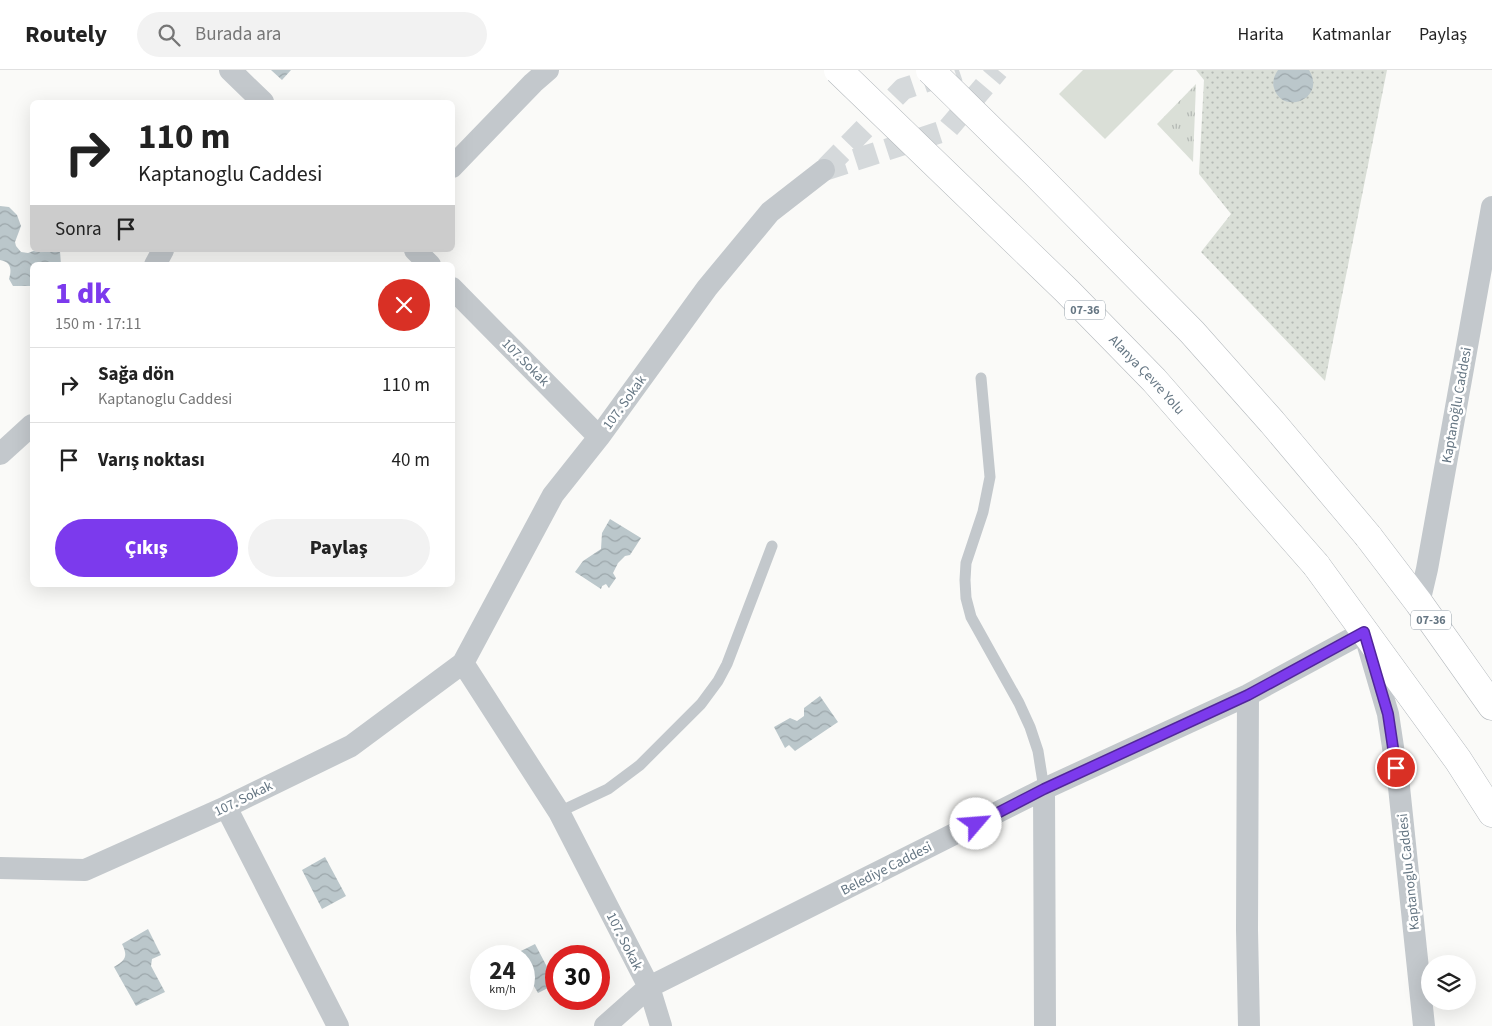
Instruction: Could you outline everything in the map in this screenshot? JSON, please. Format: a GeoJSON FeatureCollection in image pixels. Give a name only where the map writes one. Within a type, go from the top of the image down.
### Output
{"type":"FeatureCollection","features":[{"type":"Feature","properties":{"kind":"highway","name":"Alanya Çevre Yolu"},"geometry":{"type":"LineString","coordinates":[[838,70],[1068,291],[1154,380],[1316,565],[1364,632]]}},
{"type":"Feature","properties":{"kind":"highway","name":"07-36"},"geometry":{"type":"LineString","coordinates":[[930,70],[1192,332],[1272,422],[1368,536],[1419,603],[1492,706]]}},
{"type":"Feature","properties":{"kind":"highway","name":"07-36"},"geometry":{"type":"LineString","coordinates":[[1364,632],[1458,760],[1492,813]]}},
{"type":"Feature","properties":{"kind":"street"},"geometry":{"type":"LineString","coordinates":[[230,70],[255,100]]}},
{"type":"Feature","properties":{"kind":"street"},"geometry":{"type":"LineString","coordinates":[[455,164],[548,70]]}},
{"type":"Feature","properties":{"kind":"street","name":"107. Sokak"},"geometry":{"type":"LineString","coordinates":[[0,868],[85,870],[226,808],[351,746],[463,663],[553,495],[599,437],[707,288],[770,212],[824,170]]}},
{"type":"Feature","properties":{"kind":"street","name":"Kaptanoğlu Caddesi"},"geometry":{"type":"LineString","coordinates":[[1419,603],[1427,569],[1492,207]]}},
{"type":"Feature","properties":{"kind":"street"},"geometry":{"type":"LineString","coordinates":[[417,252],[427,262]]}},
{"type":"Feature","properties":{"kind":"street","name":"107.Sokak"},"geometry":{"type":"LineString","coordinates":[[455,291],[599,437]]}},
{"type":"Feature","properties":{"kind":"street"},"geometry":{"type":"LineString","coordinates":[[0,454],[30,427]]}},
{"type":"Feature","properties":{"kind":"street","name":"Belediye Caddesi"},"geometry":{"type":"LineString","coordinates":[[605,1026],[649,987],[1044,789],[1248,695],[1364,632]]}},
{"type":"Feature","properties":{"kind":"street","name":"Kaptanoglu Caddesi"},"geometry":{"type":"LineString","coordinates":[[1364,632],[1388,714],[1398,787],[1424,1026]]}},
{"type":"Feature","properties":{"kind":"street","name":"107. Sokak"},"geometry":{"type":"LineString","coordinates":[[463,663],[559,812],[649,987],[661,1026]]}},
{"type":"Feature","properties":{"kind":"street"},"geometry":{"type":"LineString","coordinates":[[1248,695],[1247,930],[1249,1026]]}},
{"type":"Feature","properties":{"kind":"street"},"geometry":{"type":"LineString","coordinates":[[1044,789],[1045,1026]]}},
{"type":"Feature","properties":{"kind":"street"},"geometry":{"type":"LineString","coordinates":[[226,808],[338,1026]]}},
{"type":"Feature","properties":{"kind":"lane"},"geometry":{"type":"LineString","coordinates":[[981,378],[990,477],[983,512],[966,562],[964,580],[966,598],[971,617],[1030,726],[1038,751],[1044,789]]}},
{"type":"Feature","properties":{"kind":"lane"},"geometry":{"type":"LineString","coordinates":[[559,812],[608,789],[627,775],[640,765],[702,704],[727,664],[772,546]]}},
{"type":"Feature","properties":{"kind":"green space"},"geometry":{"type":"Polygon","coordinates":[[[1083,70],[1174,70],[1105,139],[1059,94],[1083,70]]]}},
{"type":"Feature","properties":{"kind":"green space"},"geometry":{"type":"Polygon","coordinates":[[[1196,70],[1387,70],[1325,381],[1201,252],[1231,214],[1199,174],[1204,80],[1196,70]]]}},
{"type":"Feature","properties":{"kind":"green space"},"geometry":{"type":"Polygon","coordinates":[[[1196,84],[1193,162],[1157,124],[1196,84]]]}},
{"type":"Feature","properties":{"kind":"water"},"geometry":{"type":"Polygon","coordinates":[[[271,70],[291,70],[282,80],[271,70]]]}},
{"type":"Feature","properties":{"kind":"water"},"geometry":{"type":"Polygon","coordinates":[[[1278,70],[1309,70],[1313,80],[1312,89],[1308,96],[1293,102],[1285,101],[1279,96],[1273,84],[1278,70]]]}},
{"type":"Feature","properties":{"kind":"water"},"geometry":{"type":"Polygon","coordinates":[[[0,206],[9,207],[17,215],[21,226],[15,242],[21,252],[60,252],[61,262],[30,262],[30,286],[13,286],[9,279],[10,266],[0,260],[0,206]]]}},
{"type":"Feature","properties":{"kind":"water"},"geometry":{"type":"Polygon","coordinates":[[[610,519],[641,538],[630,555],[625,556],[618,563],[613,573],[616,578],[609,588],[606,584],[601,589],[575,572],[583,561],[601,549],[602,533],[610,519]]]}},
{"type":"Feature","properties":{"kind":"water"},"geometry":{"type":"Polygon","coordinates":[[[820,696],[838,722],[795,751],[789,745],[785,748],[774,727],[790,718],[797,721],[804,716],[804,708],[820,696]]]}},
{"type":"Feature","properties":{"kind":"water"},"geometry":{"type":"Polygon","coordinates":[[[325,857],[346,896],[322,909],[302,870],[325,857]]]}},
{"type":"Feature","properties":{"kind":"water"},"geometry":{"type":"Polygon","coordinates":[[[148,929],[161,955],[152,959],[151,966],[165,992],[136,1006],[114,967],[125,957],[122,944],[148,929]]]}},
{"type":"Feature","properties":{"kind":"water"},"geometry":{"type":"Polygon","coordinates":[[[535,944],[545,963],[545,990],[538,993],[535,988],[535,945],[533,945],[535,944]]]}},
{"type":"Feature","properties":{"kind":"tunnel"},"geometry":{"type":"LineString","coordinates":[[826,168],[903,89],[959,70]]}},
{"type":"Feature","properties":{"kind":"tunnel"},"geometry":{"type":"LineString","coordinates":[[824,170],[947,130],[998,70]]}},
{"type":"Feature","properties":{"kind":"route"},"geometry":{"type":"LineString","coordinates":[[976,824],[1044,789],[1248,695],[1364,632],[1388,714],[1396,768]]}}]}
